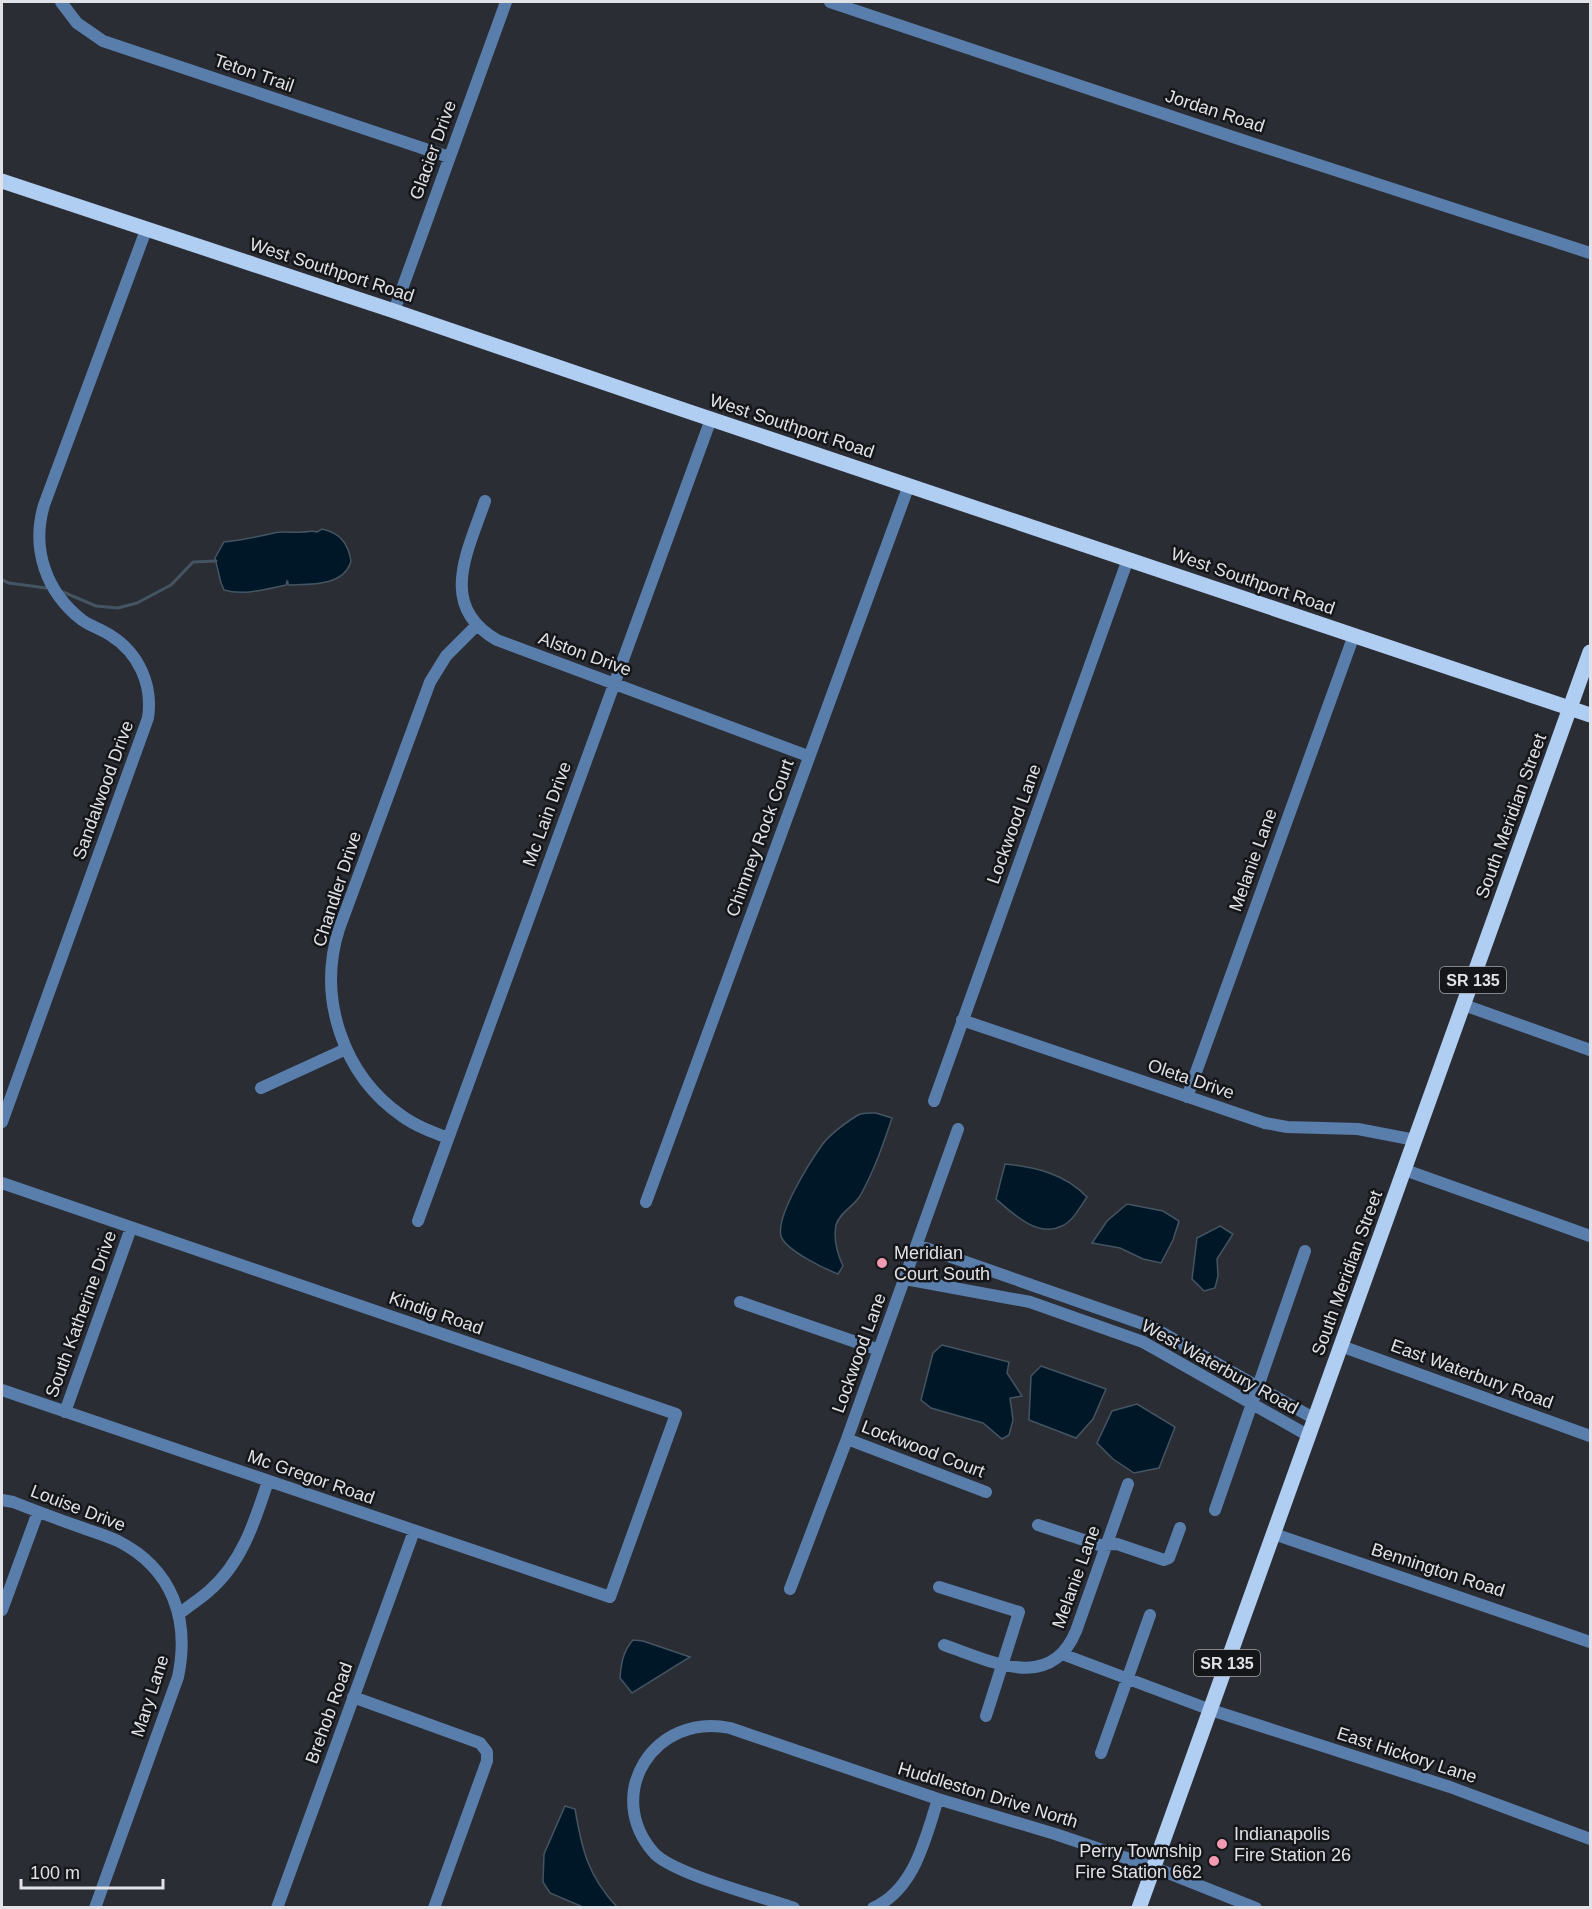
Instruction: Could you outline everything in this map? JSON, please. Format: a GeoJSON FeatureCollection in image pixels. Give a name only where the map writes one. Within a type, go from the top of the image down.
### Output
{"type":"FeatureCollection","features":[{"type":"Feature","properties":{"kind":"main road","name":"West Southport Road"},"geometry":{"type":"LineString","coordinates":[[2,181],[1590,715]]}},
{"type":"Feature","properties":{"kind":"main road","name":"South Meridian Street"},"geometry":{"type":"LineString","coordinates":[[1139,1908],[1590,652]]}},
{"type":"Feature","properties":{"kind":"street","name":"Teton Trail"},"geometry":{"type":"LineString","coordinates":[[61,2],[77,23],[103,41],[449,157]]}},
{"type":"Feature","properties":{"kind":"street","name":"Glacier Drive"},"geometry":{"type":"LineString","coordinates":[[394,311],[506,2]]}},
{"type":"Feature","properties":{"kind":"street","name":"Jordan Road"},"geometry":{"type":"LineString","coordinates":[[830,2],[1590,253]]}},
{"type":"Feature","properties":{"kind":"street","name":"Sandalwood Drive"},"geometry":{"type":"LineString","coordinates":[[2,1122],[144,732],[148,714],[147,687],[137,662],[119,642],[84,622],[59,598],[43,567],[39,541],[44,505],[146,230]]}},
{"type":"Feature","properties":{"kind":"street","name":"Mc Lain Drive"},"geometry":{"type":"LineString","coordinates":[[418,1221],[711,419]]}},
{"type":"Feature","properties":{"kind":"street","name":"Chimney Rock Court"},"geometry":{"type":"LineString","coordinates":[[646,1202],[909,485]]}},
{"type":"Feature","properties":{"kind":"street","name":"Alston Drive"},"geometry":{"type":"LineString","coordinates":[[485,501],[464,561],[461,579],[464,602],[477,625],[497,640],[808,756]]}},
{"type":"Feature","properties":{"kind":"street","name":"Lockwood Lane"},"geometry":{"type":"LineString","coordinates":[[934,1101],[1128,559]]}},
{"type":"Feature","properties":{"kind":"street","name":"Chandler Drive"},"geometry":{"type":"LineString","coordinates":[[448,1138],[403,1116],[379,1096],[362,1076],[346,1049],[336,1021],[331,994],[332,963],[338,933],[430,682],[446,656],[477,625]]}},
{"type":"Feature","properties":{"kind":"street","name":"Melanie Lane"},"geometry":{"type":"LineString","coordinates":[[1187,1097],[1354,635]]}},
{"type":"Feature","properties":{"kind":"street"},"geometry":{"type":"LineString","coordinates":[[1464,1005],[1590,1050]]}},
{"type":"Feature","properties":{"kind":"street","name":"Oleta Drive"},"geometry":{"type":"LineString","coordinates":[[962,1020],[1257,1121],[1278,1126],[1358,1129],[1415,1140]]}},
{"type":"Feature","properties":{"kind":"street"},"geometry":{"type":"LineString","coordinates":[[261,1088],[346,1049]]}},
{"type":"Feature","properties":{"kind":"street","name":"Lockwood Lane"},"geometry":{"type":"LineString","coordinates":[[790,1589],[958,1129]]}},
{"type":"Feature","properties":{"kind":"street"},"geometry":{"type":"LineString","coordinates":[[1405,1170],[1590,1236]]}},
{"type":"Feature","properties":{"kind":"street","name":"Kindig Road"},"geometry":{"type":"LineString","coordinates":[[2,1183],[676,1414],[610,1597]]}},
{"type":"Feature","properties":{"kind":"street","name":"South Katherine Drive"},"geometry":{"type":"LineString","coordinates":[[64,1412],[130,1227]]}},
{"type":"Feature","properties":{"kind":"street","name":"West Waterbury Road"},"geometry":{"type":"LineString","coordinates":[[917,1245],[1152,1327],[1315,1419]]}},
{"type":"Feature","properties":{"kind":"street"},"geometry":{"type":"LineString","coordinates":[[1215,1510],[1305,1251]]}},
{"type":"Feature","properties":{"kind":"street","name":"West Waterbury Road"},"geometry":{"type":"LineString","coordinates":[[905,1279],[1030,1302],[1133,1338],[1309,1436]]}},
{"type":"Feature","properties":{"kind":"street"},"geometry":{"type":"LineString","coordinates":[[740,1302],[879,1350]]}},
{"type":"Feature","properties":{"kind":"street","name":"East Waterbury Road"},"geometry":{"type":"LineString","coordinates":[[1341,1346],[1590,1436]]}},
{"type":"Feature","properties":{"kind":"street","name":"Mc Gregor Road"},"geometry":{"type":"LineString","coordinates":[[2,1390],[610,1597]]}},
{"type":"Feature","properties":{"kind":"street","name":"Lockwood Court"},"geometry":{"type":"LineString","coordinates":[[846,1439],[986,1492]]}},
{"type":"Feature","properties":{"kind":"street"},"geometry":{"type":"LineString","coordinates":[[179,1614],[210,1590],[231,1567],[249,1535],[268,1481]]}},
{"type":"Feature","properties":{"kind":"street","name":"Melanie Lane"},"geometry":{"type":"LineString","coordinates":[[944,1645],[1019,1669],[1033,1668],[1050,1662],[1062,1654],[1076,1631],[1128,1484]]}},
{"type":"Feature","properties":{"kind":"street","name":"Louise Drive"},"geometry":{"type":"LineString","coordinates":[[2,1500],[117,1541],[140,1555],[162,1577],[179,1614]]}},
{"type":"Feature","properties":{"kind":"street"},"geometry":{"type":"LineString","coordinates":[[2,1611],[38,1512]]}},
{"type":"Feature","properties":{"kind":"street"},"geometry":{"type":"LineString","coordinates":[[1038,1525],[1099,1545],[1117,1544],[1167,1560],[1180,1528]]}},
{"type":"Feature","properties":{"kind":"street","name":"Brehob Road"},"geometry":{"type":"LineString","coordinates":[[277,1908],[414,1531]]}},
{"type":"Feature","properties":{"kind":"street","name":"Bennington Road"},"geometry":{"type":"LineString","coordinates":[[1274,1534],[1590,1642]]}},
{"type":"Feature","properties":{"kind":"street"},"geometry":{"type":"LineString","coordinates":[[939,1587],[1019,1612],[986,1716]]}},
{"type":"Feature","properties":{"kind":"street","name":"Mary Lane"},"geometry":{"type":"LineString","coordinates":[[94,1908],[178,1677],[183,1655],[179,1614]]}},
{"type":"Feature","properties":{"kind":"street"},"geometry":{"type":"LineString","coordinates":[[1101,1753],[1150,1615]]}},
{"type":"Feature","properties":{"kind":"street","name":"East Hickory Lane"},"geometry":{"type":"LineString","coordinates":[[1062,1654],[1211,1710],[1450,1787],[1590,1839]]}},
{"type":"Feature","properties":{"kind":"street"},"geometry":{"type":"LineString","coordinates":[[353,1697],[480,1743],[487,1752],[487,1761],[434,1908]]}},
{"type":"Feature","properties":{"kind":"street","name":"Huddleston Drive North"},"geometry":{"type":"LineString","coordinates":[[794,1908],[675,1868],[654,1852],[638,1826],[634,1813],[634,1791],[637,1778],[647,1758],[659,1745],[677,1733],[693,1727],[716,1725],[938,1799],[1154,1867],[1256,1908]]}},
{"type":"Feature","properties":{"kind":"street"},"geometry":{"type":"LineString","coordinates":[[873,1908],[895,1893],[914,1868],[938,1799]]}},
{"type":"Feature","properties":{"kind":"water"},"geometry":{"type":"Polygon","coordinates":[[[322,529],[338,536],[348,549],[351,561],[341,576],[315,584],[288,585],[287,581],[286,585],[255,591],[224,590],[215,558],[224,542],[277,532],[317,532],[322,529]]]}},
{"type":"Feature","properties":{"kind":"water"},"geometry":{"type":"Polygon","coordinates":[[[876,1113],[892,1118],[865,1187],[836,1225],[836,1246],[843,1266],[838,1274],[790,1247],[781,1236],[781,1227],[795,1189],[825,1141],[858,1115],[876,1113]]]}},
{"type":"Feature","properties":{"kind":"water"},"geometry":{"type":"Polygon","coordinates":[[[1005,1164],[1028,1167],[1060,1177],[1087,1197],[1066,1224],[1053,1229],[1035,1227],[1026,1223],[996,1199],[1005,1164]]]}},
{"type":"Feature","properties":{"kind":"water"},"geometry":{"type":"Polygon","coordinates":[[[1127,1204],[1163,1211],[1179,1221],[1173,1240],[1161,1263],[1143,1259],[1120,1248],[1092,1243],[1107,1221],[1127,1204]]]}},
{"type":"Feature","properties":{"kind":"water"},"geometry":{"type":"Polygon","coordinates":[[[1220,1226],[1233,1234],[1217,1259],[1218,1276],[1215,1288],[1204,1291],[1192,1279],[1197,1238],[1220,1226]]]}},
{"type":"Feature","properties":{"kind":"water"},"geometry":{"type":"Polygon","coordinates":[[[942,1345],[1009,1362],[1007,1373],[1022,1396],[1010,1398],[1013,1420],[1009,1435],[1002,1439],[983,1423],[931,1408],[921,1400],[933,1353],[942,1345]]]}},
{"type":"Feature","properties":{"kind":"water"},"geometry":{"type":"Polygon","coordinates":[[[1041,1366],[1106,1389],[1093,1419],[1076,1438],[1029,1420],[1031,1376],[1041,1366]]]}},
{"type":"Feature","properties":{"kind":"water"},"geometry":{"type":"Polygon","coordinates":[[[1137,1404],[1175,1427],[1159,1468],[1134,1473],[1113,1459],[1097,1443],[1112,1411],[1137,1404]]]}},
{"type":"Feature","properties":{"kind":"water"},"geometry":{"type":"Polygon","coordinates":[[[633,1640],[643,1641],[690,1657],[632,1693],[620,1678],[623,1658],[633,1640]]]}},
{"type":"Feature","properties":{"kind":"water"},"geometry":{"type":"Polygon","coordinates":[[[565,1806],[575,1809],[580,1837],[588,1862],[599,1884],[617,1907],[583,1907],[550,1893],[543,1882],[544,1854],[565,1806]]]}},
{"type":"Feature","properties":{"kind":"waterway"},"geometry":{"type":"LineString","coordinates":[[63,592],[96,606],[118,608],[137,603],[171,585],[193,562],[216,561]]}},
{"type":"Feature","properties":{"kind":"waterway"},"geometry":{"type":"LineString","coordinates":[[2,580],[46,588]]}},
{"type":"Feature","properties":{"kind":"place","name":"Meridian Court South"},"geometry":{"type":"Point","coordinates":[882,1263]}},
{"type":"Feature","properties":{"kind":"place","name":"Indianapolis Fire Station 26"},"geometry":{"type":"Point","coordinates":[1222,1844]}},
{"type":"Feature","properties":{"kind":"place","name":"Perry Township Fire Station 662"},"geometry":{"type":"Point","coordinates":[1214,1861]}}]}
